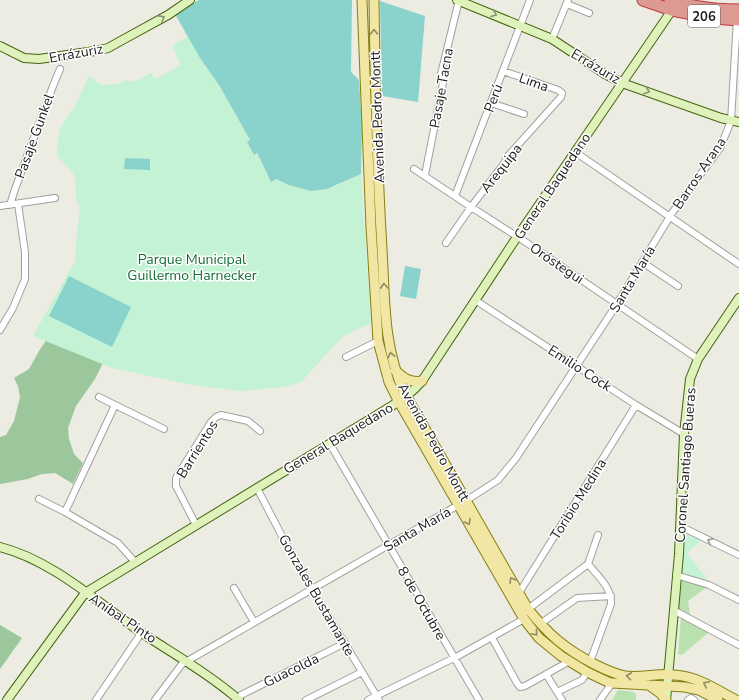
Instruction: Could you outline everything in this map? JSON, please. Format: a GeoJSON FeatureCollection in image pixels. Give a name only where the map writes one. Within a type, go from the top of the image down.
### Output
{"type":"FeatureCollection","features":[{"type":"Feature","properties":{"kind":"highway","name":"206"},"geometry":{"type":"LineString","coordinates":[[643,0],[671,5],[686,5],[718,9],[738,14]]}},
{"type":"Feature","properties":{"kind":"main road","name":"Errázuriz"},"geometry":{"type":"LineString","coordinates":[[0,46],[24,58],[39,59],[108,48],[168,15],[190,0]]}},
{"type":"Feature","properties":{"kind":"main road","name":"Avenida Pedro Montt"},"geometry":{"type":"LineString","coordinates":[[362,0],[375,215],[388,338],[402,399]]}},
{"type":"Feature","properties":{"kind":"main road","name":"Avenida Pedro Montt"},"geometry":{"type":"LineString","coordinates":[[374,0],[375,215],[378,341],[389,382],[402,399],[516,596],[524,619],[546,644],[568,662],[612,683],[685,687],[699,690],[718,700]]}},
{"type":"Feature","properties":{"kind":"main road","name":"Errázuriz"},"geometry":{"type":"LineString","coordinates":[[458,0],[552,39],[604,74],[622,82],[735,122]]}},
{"type":"Feature","properties":{"kind":"main road","name":"General Baquedano"},"geometry":{"type":"LineString","coordinates":[[7,700],[85,592],[402,399],[422,381],[622,82],[671,5]]}},
{"type":"Feature","properties":{"kind":"main road"},"geometry":{"type":"LineString","coordinates":[[365,64],[375,65]]}},
{"type":"Feature","properties":{"kind":"main road","name":"Coronel Santiago Bueras"},"geometry":{"type":"LineString","coordinates":[[671,700],[670,685],[674,657],[672,646],[680,526],[684,434],[690,379],[698,359],[739,298]]}},
{"type":"Feature","properties":{"kind":"main road"},"geometry":{"type":"LineString","coordinates":[[395,369],[401,376],[408,380],[422,381]]}},
{"type":"Feature","properties":{"kind":"main road","name":"Aníbal Pinto"},"geometry":{"type":"LineString","coordinates":[[0,547],[38,561],[142,632],[188,661],[239,699]]}},
{"type":"Feature","properties":{"kind":"main road","name":"Avenida Pedro Montt"},"geometry":{"type":"LineString","coordinates":[[516,596],[540,624],[563,646],[590,662],[611,672],[625,676],[640,677],[671,674],[685,676],[701,681],[736,700]]}},
{"type":"Feature","properties":{"kind":"main road"},"geometry":{"type":"LineString","coordinates":[[649,685],[660,693],[666,700]]}},
{"type":"Feature","properties":{"kind":"main road","name":"Coronel Santiago Bueras"},"geometry":{"type":"LineString","coordinates":[[666,700],[670,685]]}},
{"type":"Feature","properties":{"kind":"street","name":"Pasaje Tacna"},"geometry":{"type":"LineString","coordinates":[[425,176],[443,83],[441,74],[458,0]]}},
{"type":"Feature","properties":{"kind":"street","name":"Perú"},"geometry":{"type":"LineString","coordinates":[[455,196],[530,0]]}},
{"type":"Feature","properties":{"kind":"street"},"geometry":{"type":"LineString","coordinates":[[552,39],[567,2],[589,13]]}},
{"type":"Feature","properties":{"kind":"street","name":"Barros Arana"},"geometry":{"type":"LineString","coordinates":[[670,217],[720,148],[735,122],[738,14]]}},
{"type":"Feature","properties":{"kind":"street","name":"Pasaje Gunkel"},"geometry":{"type":"LineString","coordinates":[[10,205],[60,69]]}},
{"type":"Feature","properties":{"kind":"street","name":"Lima"},"geometry":{"type":"LineString","coordinates":[[503,70],[558,90],[562,93],[561,97]]}},
{"type":"Feature","properties":{"kind":"street","name":"Arequipa"},"geometry":{"type":"LineString","coordinates":[[446,243],[508,156],[561,97]]}},
{"type":"Feature","properties":{"kind":"street"},"geometry":{"type":"LineString","coordinates":[[491,103],[524,114]]}},
{"type":"Feature","properties":{"kind":"street"},"geometry":{"type":"LineString","coordinates":[[575,152],[739,264]]}},
{"type":"Feature","properties":{"kind":"street","name":"Oróstegui"},"geometry":{"type":"LineString","coordinates":[[414,169],[698,359]]}},
{"type":"Feature","properties":{"kind":"street"},"geometry":{"type":"LineString","coordinates":[[0,206],[55,198]]}},
{"type":"Feature","properties":{"kind":"street"},"geometry":{"type":"LineString","coordinates":[[0,330],[13,308],[24,279],[25,252],[18,204]]}},
{"type":"Feature","properties":{"kind":"street","name":"Santa María"},"geometry":{"type":"LineString","coordinates":[[155,700],[182,664],[463,503],[498,480],[516,458],[617,304],[670,217]]}},
{"type":"Feature","properties":{"kind":"street"},"geometry":{"type":"LineString","coordinates":[[642,262],[678,286]]}},
{"type":"Feature","properties":{"kind":"street","name":"Emilio Cock"},"geometry":{"type":"LineString","coordinates":[[475,300],[577,365],[636,405],[684,434]]}},
{"type":"Feature","properties":{"kind":"street"},"geometry":{"type":"LineString","coordinates":[[346,357],[378,341]]}},
{"type":"Feature","properties":{"kind":"street"},"geometry":{"type":"LineString","coordinates":[[99,397],[164,429]]}},
{"type":"Feature","properties":{"kind":"street","name":"Toribio Medina"},"geometry":{"type":"LineString","coordinates":[[516,596],[636,405]]}},
{"type":"Feature","properties":{"kind":"street"},"geometry":{"type":"LineString","coordinates":[[65,512],[115,406]]}},
{"type":"Feature","properties":{"kind":"street","name":"Barrientos"},"geometry":{"type":"LineString","coordinates":[[196,525],[176,486],[176,478],[211,422],[216,417],[222,415],[248,421],[260,431]]}},
{"type":"Feature","properties":{"kind":"street","name":"8 de Octubre"},"geometry":{"type":"LineString","coordinates":[[330,444],[479,700]]}},
{"type":"Feature","properties":{"kind":"street","name":"Gonzales Bustamante"},"geometry":{"type":"LineString","coordinates":[[257,488],[312,589],[378,698]]}},
{"type":"Feature","properties":{"kind":"street"},"geometry":{"type":"LineString","coordinates":[[39,499],[65,512],[118,543],[135,562]]}},
{"type":"Feature","properties":{"kind":"street"},"geometry":{"type":"LineString","coordinates":[[680,526],[739,555]]}},
{"type":"Feature","properties":{"kind":"street"},"geometry":{"type":"LineString","coordinates":[[528,609],[588,564],[598,535]]}},
{"type":"Feature","properties":{"kind":"street"},"geometry":{"type":"LineString","coordinates":[[588,564],[604,582],[612,596],[609,610],[590,662]]}},
{"type":"Feature","properties":{"kind":"street"},"geometry":{"type":"LineString","coordinates":[[676,575],[709,585],[739,600]]}},
{"type":"Feature","properties":{"kind":"street"},"geometry":{"type":"LineString","coordinates":[[234,588],[254,622]]}},
{"type":"Feature","properties":{"kind":"street"},"geometry":{"type":"LineString","coordinates":[[540,624],[577,598],[612,596]]}},
{"type":"Feature","properties":{"kind":"street"},"geometry":{"type":"LineString","coordinates":[[675,610],[739,645]]}},
{"type":"Feature","properties":{"kind":"street"},"geometry":{"type":"LineString","coordinates":[[368,700],[378,698],[492,638],[524,619]]}},
{"type":"Feature","properties":{"kind":"street"},"geometry":{"type":"LineString","coordinates":[[96,700],[142,632]]}},
{"type":"Feature","properties":{"kind":"street"},"geometry":{"type":"LineString","coordinates":[[492,638],[520,687],[525,686],[568,662]]}},
{"type":"Feature","properties":{"kind":"street","name":"Guacolda"},"geometry":{"type":"LineString","coordinates":[[239,699],[241,695],[345,643]]}},
{"type":"Feature","properties":{"kind":"street"},"geometry":{"type":"LineString","coordinates":[[306,700],[362,672]]}},
{"type":"Feature","properties":{"kind":"street"},"geometry":{"type":"LineString","coordinates":[[557,692],[582,680],[587,672]]}},
{"type":"Feature","properties":{"kind":"street"},"geometry":{"type":"LineString","coordinates":[[546,674],[562,700]]}},
{"type":"Feature","properties":{"kind":"street"},"geometry":{"type":"LineString","coordinates":[[600,700],[612,683]]}},
{"type":"Feature","properties":{"kind":"street"},"geometry":{"type":"LineString","coordinates":[[688,700],[690,698],[694,700]]}},
{"type":"Feature","properties":{"kind":"green space","name":"Parque Municipal Guillermo Harnecker"},"geometry":{"type":"Polygon","coordinates":[[[189,36],[200,58],[219,85],[250,141],[247,142],[253,154],[256,153],[271,182],[276,179],[314,191],[336,186],[361,174],[371,324],[343,336],[301,382],[283,387],[240,391],[192,385],[112,368],[33,336],[75,261],[80,210],[76,198],[75,178],[71,170],[58,157],[57,145],[60,129],[74,108],[89,76],[102,85],[117,84],[127,80],[134,82],[151,73],[155,79],[181,65],[172,46],[189,36]]]}},
{"type":"Feature","properties":{"kind":"green space"},"geometry":{"type":"Polygon","coordinates":[[[54,329],[107,355],[95,379],[76,406],[68,428],[69,439],[74,454],[83,463],[73,484],[55,473],[42,474],[28,479],[0,484],[0,437],[6,435],[14,421],[20,397],[18,386],[14,378],[29,369],[54,329]]]}},
{"type":"Feature","properties":{"kind":"green space"},"geometry":{"type":"Polygon","coordinates":[[[686,533],[701,541],[687,553],[708,581],[683,573],[682,571],[684,534],[686,533]]]}},
{"type":"Feature","properties":{"kind":"green space"},"geometry":{"type":"Polygon","coordinates":[[[684,580],[707,587],[688,601],[690,616],[678,609],[681,582],[684,580]]]}},
{"type":"Feature","properties":{"kind":"green space"},"geometry":{"type":"Polygon","coordinates":[[[681,617],[709,632],[682,655],[678,654],[681,617]]]}},
{"type":"Feature","properties":{"kind":"green space"},"geometry":{"type":"Polygon","coordinates":[[[0,625],[22,638],[0,669],[0,625]]]}},
{"type":"Feature","properties":{"kind":"green space"},"geometry":{"type":"Polygon","coordinates":[[[618,690],[634,692],[636,695],[636,700],[612,700],[618,690]]]}},
{"type":"Feature","properties":{"kind":"shaded area"},"geometry":{"type":"Polygon","coordinates":[[[199,0],[352,0],[351,72],[359,80],[362,126],[361,174],[327,189],[311,191],[289,185],[276,179],[271,182],[257,153],[254,155],[247,142],[250,140],[219,85],[200,58],[175,14],[199,0]]]}},
{"type":"Feature","properties":{"kind":"shaded area"},"geometry":{"type":"Polygon","coordinates":[[[380,1],[425,16],[418,102],[382,96],[380,1]]]}},
{"type":"Feature","properties":{"kind":"shaded area"},"geometry":{"type":"Polygon","coordinates":[[[125,158],[150,159],[150,170],[124,169],[125,158]]]}},
{"type":"Feature","properties":{"kind":"shaded area"},"geometry":{"type":"Polygon","coordinates":[[[405,266],[421,269],[416,299],[400,296],[405,266]]]}},
{"type":"Feature","properties":{"kind":"shaded area"},"geometry":{"type":"Polygon","coordinates":[[[69,276],[131,307],[112,347],[49,316],[69,276]]]}}]}
